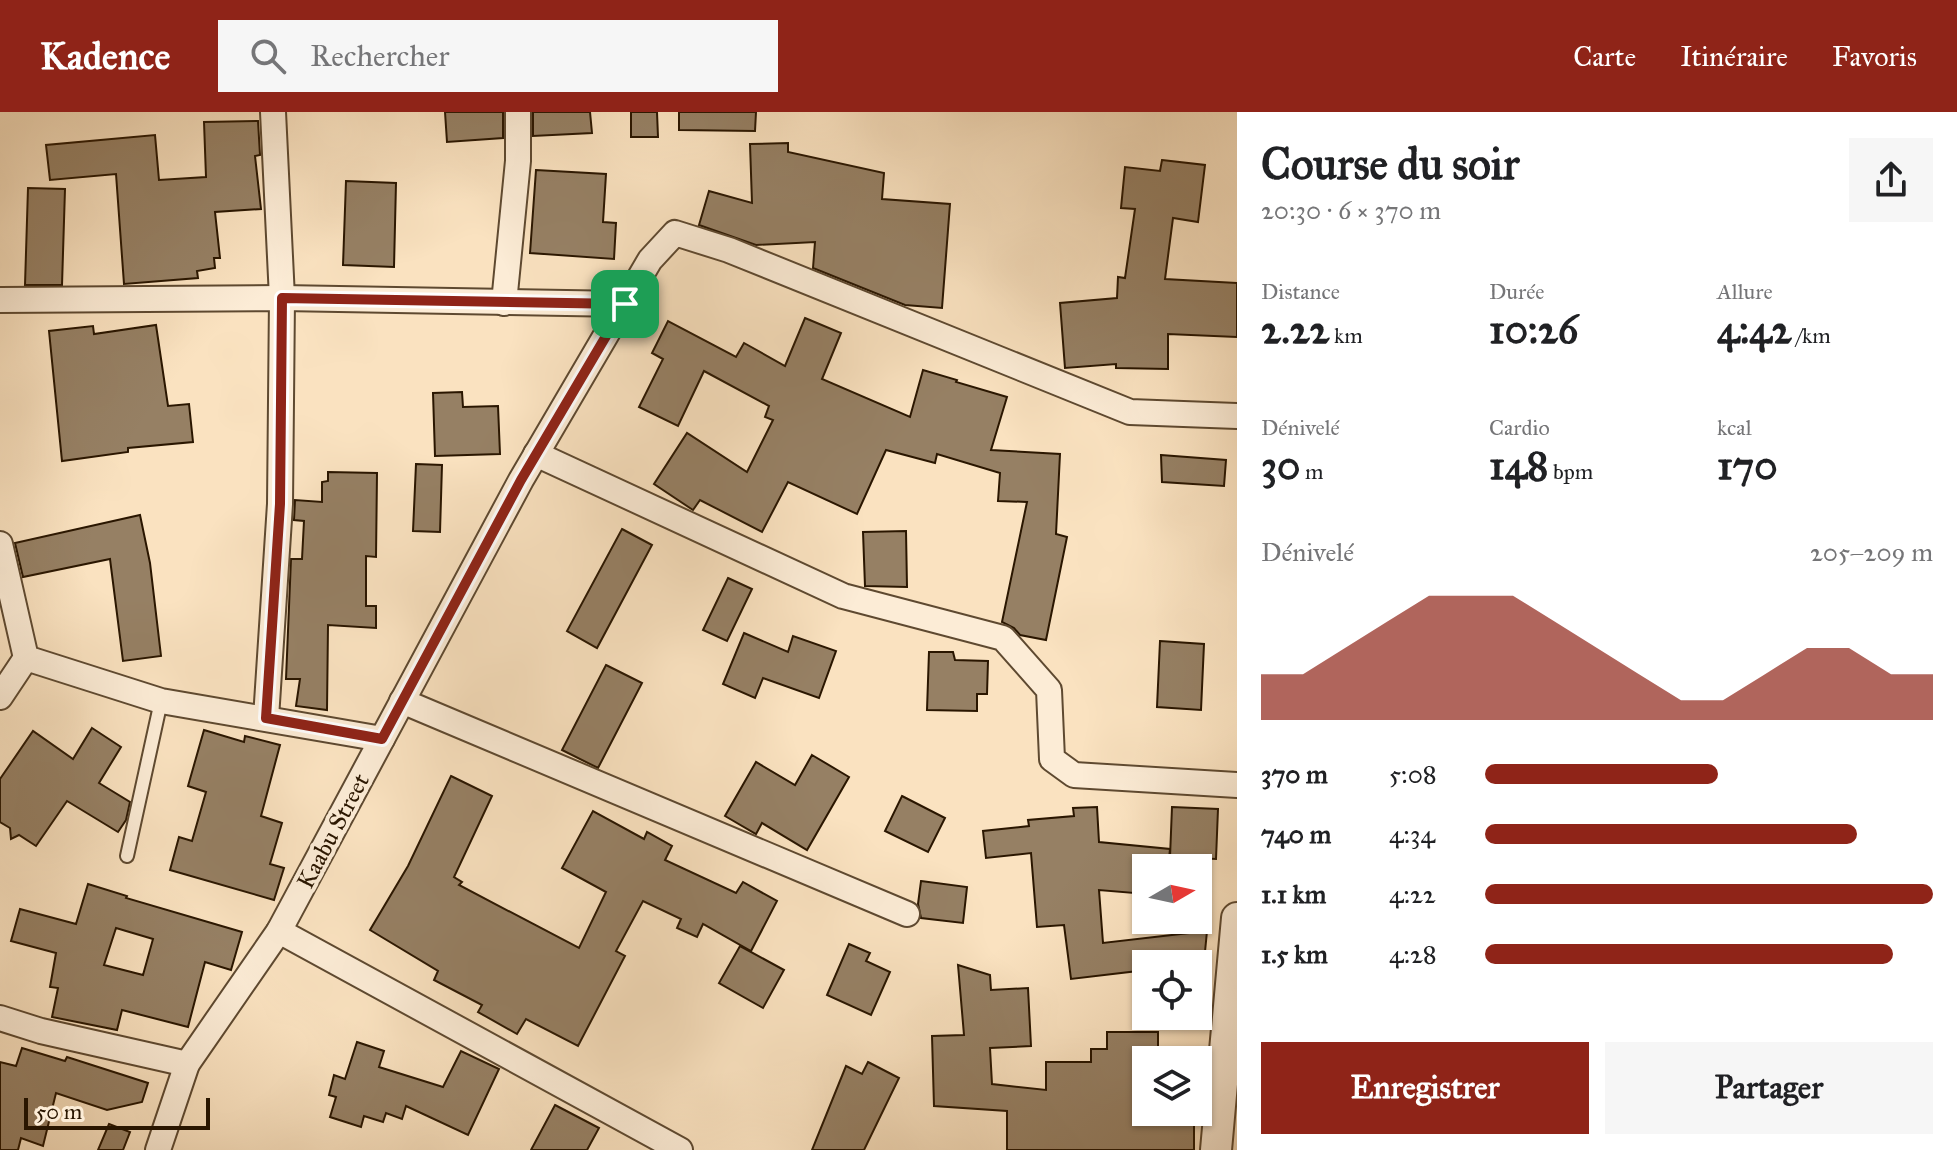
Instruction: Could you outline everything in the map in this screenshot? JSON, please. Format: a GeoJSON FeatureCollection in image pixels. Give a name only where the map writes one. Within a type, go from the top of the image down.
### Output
{"type":"FeatureCollection","features":[{"type":"Feature","properties":{"kind":"street"},"geometry":{"type":"LineString","coordinates":[[266,718],[280,504],[282,298],[273,112]]}},
{"type":"Feature","properties":{"kind":"street"},"geometry":{"type":"LineString","coordinates":[[504,303],[518,161],[518,112]]}},
{"type":"Feature","properties":{"kind":"street","name":"Kaabu Street"},"geometry":{"type":"LineString","coordinates":[[158,1150],[187,1064],[279,931],[536,454],[650,260],[675,233],[729,250],[1130,412],[1237,416]]}},
{"type":"Feature","properties":{"kind":"street"},"geometry":{"type":"LineString","coordinates":[[0,300],[282,298],[625,304]]}},
{"type":"Feature","properties":{"kind":"street"},"geometry":{"type":"LineString","coordinates":[[536,454],[843,596],[1003,638],[1049,690],[1052,759],[1074,775],[1237,785]]}},
{"type":"Feature","properties":{"kind":"street"},"geometry":{"type":"LineString","coordinates":[[0,544],[26,658],[0,697]]}},
{"type":"Feature","properties":{"kind":"street"},"geometry":{"type":"LineString","coordinates":[[26,658],[161,701],[382,739]]}},
{"type":"Feature","properties":{"kind":"street"},"geometry":{"type":"LineString","coordinates":[[402,701],[907,914]]}},
{"type":"Feature","properties":{"kind":"street"},"geometry":{"type":"LineString","coordinates":[[1216,1150],[1237,918]]}},
{"type":"Feature","properties":{"kind":"street"},"geometry":{"type":"LineString","coordinates":[[279,931],[680,1150]]}},
{"type":"Feature","properties":{"kind":"street"},"geometry":{"type":"LineString","coordinates":[[0,1018],[41,1031],[187,1064]]}},
{"type":"Feature","properties":{"kind":"lane"},"geometry":{"type":"LineString","coordinates":[[127,856],[161,701]]}},
{"type":"Feature","properties":{"kind":"building"},"geometry":{"type":"Polygon","coordinates":[[[445,112],[503,112],[503,138],[447,142],[445,112]]]}},
{"type":"Feature","properties":{"kind":"building"},"geometry":{"type":"Polygon","coordinates":[[[533,112],[590,112],[592,133],[533,136],[533,112]]]}},
{"type":"Feature","properties":{"kind":"building"},"geometry":{"type":"Polygon","coordinates":[[[631,112],[657,112],[658,137],[631,137],[631,112]]]}},
{"type":"Feature","properties":{"kind":"building"},"geometry":{"type":"Polygon","coordinates":[[[679,112],[756,112],[755,131],[679,130],[679,112]]]}},
{"type":"Feature","properties":{"kind":"building"},"geometry":{"type":"Polygon","coordinates":[[[258,121],[260,155],[255,156],[261,209],[215,212],[220,258],[214,258],[215,268],[197,271],[198,278],[124,284],[116,174],[50,180],[46,145],[155,135],[159,180],[206,177],[204,122],[258,121]]]}},
{"type":"Feature","properties":{"kind":"building"},"geometry":{"type":"Polygon","coordinates":[[[788,143],[788,152],[884,173],[882,199],[950,204],[942,308],[905,305],[813,268],[815,242],[756,245],[699,225],[709,191],[752,203],[750,144],[788,143]]]}},
{"type":"Feature","properties":{"kind":"building"},"geometry":{"type":"Polygon","coordinates":[[[1162,160],[1205,165],[1198,222],[1173,218],[1165,279],[1237,283],[1237,337],[1168,334],[1168,369],[1116,368],[1116,364],[1065,368],[1060,303],[1117,298],[1118,277],[1125,278],[1135,209],[1121,208],[1125,167],[1160,171],[1162,160]]]}},
{"type":"Feature","properties":{"kind":"building"},"geometry":{"type":"Polygon","coordinates":[[[536,170],[606,174],[603,222],[616,223],[614,259],[530,253],[536,170]]]}},
{"type":"Feature","properties":{"kind":"building"},"geometry":{"type":"Polygon","coordinates":[[[346,181],[396,183],[394,267],[343,265],[346,181]]]}},
{"type":"Feature","properties":{"kind":"building"},"geometry":{"type":"Polygon","coordinates":[[[28,188],[65,189],[62,285],[25,285],[28,188]]]}},
{"type":"Feature","properties":{"kind":"building"},"geometry":{"type":"Polygon","coordinates":[[[805,318],[841,333],[822,379],[910,417],[923,370],[957,380],[1007,397],[991,450],[1060,454],[1056,534],[1067,537],[1046,640],[1020,635],[1002,622],[1027,502],[998,501],[1000,473],[937,454],[935,463],[886,450],[857,514],[788,482],[762,532],[700,500],[693,510],[654,484],[687,433],[747,472],[773,420],[765,417],[769,406],[704,371],[678,426],[639,407],[663,359],[652,353],[668,321],[736,357],[744,343],[785,366],[805,318]]]}},
{"type":"Feature","properties":{"kind":"building"},"geometry":{"type":"Polygon","coordinates":[[[156,325],[168,406],[189,404],[193,442],[128,448],[128,452],[62,461],[49,331],[93,326],[94,334],[156,325]]]}},
{"type":"Feature","properties":{"kind":"building"},"geometry":{"type":"Polygon","coordinates":[[[462,392],[463,407],[498,406],[500,454],[435,456],[433,393],[462,392]]]}},
{"type":"Feature","properties":{"kind":"building"},"geometry":{"type":"Polygon","coordinates":[[[1161,455],[1226,460],[1224,486],[1162,482],[1161,455]]]}},
{"type":"Feature","properties":{"kind":"building"},"geometry":{"type":"Polygon","coordinates":[[[416,464],[442,465],[440,532],[413,531],[416,464]]]}},
{"type":"Feature","properties":{"kind":"building"},"geometry":{"type":"Polygon","coordinates":[[[328,472],[377,473],[376,557],[366,556],[366,606],[376,606],[376,628],[328,625],[327,710],[296,706],[300,679],[286,679],[291,559],[302,559],[304,521],[294,520],[295,500],[322,502],[322,482],[328,481],[328,472]]]}},
{"type":"Feature","properties":{"kind":"building"},"geometry":{"type":"Polygon","coordinates":[[[140,515],[150,563],[161,656],[123,661],[110,559],[23,577],[15,543],[140,515]]]}},
{"type":"Feature","properties":{"kind":"building"},"geometry":{"type":"Polygon","coordinates":[[[622,529],[652,545],[597,648],[567,631],[622,529]]]}},
{"type":"Feature","properties":{"kind":"building"},"geometry":{"type":"Polygon","coordinates":[[[906,531],[907,587],[865,586],[863,532],[906,531]]]}},
{"type":"Feature","properties":{"kind":"building"},"geometry":{"type":"Polygon","coordinates":[[[728,578],[752,589],[727,641],[703,630],[728,578]]]}},
{"type":"Feature","properties":{"kind":"building"},"geometry":{"type":"Polygon","coordinates":[[[744,633],[788,652],[793,636],[836,651],[819,698],[763,678],[755,698],[723,684],[744,633]]]}},
{"type":"Feature","properties":{"kind":"building"},"geometry":{"type":"Polygon","coordinates":[[[1160,641],[1204,644],[1201,710],[1157,707],[1160,641]]]}},
{"type":"Feature","properties":{"kind":"building"},"geometry":{"type":"Polygon","coordinates":[[[929,652],[953,652],[955,660],[988,661],[987,694],[977,694],[977,711],[927,710],[929,652]]]}},
{"type":"Feature","properties":{"kind":"building"},"geometry":{"type":"Polygon","coordinates":[[[606,665],[642,683],[598,768],[562,750],[606,665]]]}},
{"type":"Feature","properties":{"kind":"building"},"geometry":{"type":"Polygon","coordinates":[[[92,728],[121,747],[99,783],[130,802],[126,820],[118,832],[67,801],[36,846],[19,835],[11,839],[10,828],[0,822],[0,779],[33,731],[73,759],[92,728]]]}},
{"type":"Feature","properties":{"kind":"building"},"geometry":{"type":"Polygon","coordinates":[[[204,730],[244,742],[245,736],[280,745],[261,816],[282,823],[270,864],[284,868],[274,900],[170,870],[179,837],[192,841],[206,792],[188,786],[204,730]]]}},
{"type":"Feature","properties":{"kind":"building"},"geometry":{"type":"Polygon","coordinates":[[[812,755],[849,777],[807,850],[762,823],[756,834],[725,816],[756,762],[795,785],[812,755]]]}},
{"type":"Feature","properties":{"kind":"building"},"geometry":{"type":"Polygon","coordinates":[[[451,776],[492,796],[454,877],[462,882],[459,885],[579,948],[606,892],[562,868],[593,811],[644,839],[647,832],[672,846],[665,860],[736,893],[743,882],[777,901],[751,951],[703,924],[697,937],[677,928],[681,919],[643,901],[616,951],[625,956],[578,1046],[526,1019],[517,1034],[478,1012],[482,1005],[434,980],[438,971],[370,930],[408,866],[451,776]]]}},
{"type":"Feature","properties":{"kind":"building"},"geometry":{"type":"Polygon","coordinates":[[[902,796],[945,818],[928,852],[885,831],[902,796]]]}},
{"type":"Feature","properties":{"kind":"building"},"geometry":{"type":"Polygon","coordinates":[[[1097,807],[1099,842],[1170,849],[1169,854],[1132,854],[1132,893],[1099,890],[1103,943],[1207,934],[1205,950],[1132,950],[1132,972],[1071,979],[1064,925],[1037,927],[1031,853],[986,858],[983,831],[1029,826],[1028,820],[1074,816],[1073,808],[1097,807]]]}},
{"type":"Feature","properties":{"kind":"building"},"geometry":{"type":"Polygon","coordinates":[[[1172,807],[1218,809],[1216,859],[1212,859],[1212,854],[1170,854],[1172,807]]]}},
{"type":"Feature","properties":{"kind":"building"},"geometry":{"type":"Polygon","coordinates":[[[921,881],[967,887],[963,923],[921,918],[918,904],[921,881]]]}},
{"type":"Feature","properties":{"kind":"building"},"geometry":{"type":"Polygon","coordinates":[[[88,884],[242,932],[231,970],[205,962],[188,1027],[122,1010],[117,1030],[52,1017],[58,988],[50,987],[56,953],[11,941],[20,909],[76,924],[88,884]],[[116,928],[104,965],[143,975],[153,939],[116,928]]]}},
{"type":"Feature","properties":{"kind":"building"},"geometry":{"type":"Polygon","coordinates":[[[849,944],[870,953],[866,961],[890,972],[871,1015],[827,995],[849,944]]]}},
{"type":"Feature","properties":{"kind":"building"},"geometry":{"type":"Polygon","coordinates":[[[740,946],[784,970],[763,1008],[719,983],[740,946]]]}},
{"type":"Feature","properties":{"kind":"building"},"geometry":{"type":"Polygon","coordinates":[[[958,965],[990,975],[991,990],[1028,988],[1031,1046],[990,1048],[992,1084],[1046,1090],[1046,1062],[1091,1062],[1091,1049],[1107,1049],[1107,1032],[1158,1032],[1158,1046],[1132,1046],[1132,1126],[1194,1126],[1194,1150],[1007,1150],[1007,1111],[934,1106],[932,1036],[964,1035],[958,965]]]}},
{"type":"Feature","properties":{"kind":"building"},"geometry":{"type":"Polygon","coordinates":[[[357,1042],[384,1051],[379,1067],[443,1087],[461,1051],[499,1069],[468,1135],[406,1106],[402,1119],[386,1113],[383,1122],[364,1116],[361,1127],[330,1117],[336,1097],[329,1095],[334,1075],[345,1079],[357,1042]]]}},
{"type":"Feature","properties":{"kind":"building"},"geometry":{"type":"Polygon","coordinates":[[[22,1048],[65,1061],[67,1057],[148,1083],[142,1102],[107,1110],[56,1093],[43,1146],[21,1138],[18,1150],[0,1150],[0,1062],[16,1066],[22,1048]]]}},
{"type":"Feature","properties":{"kind":"building"},"geometry":{"type":"Polygon","coordinates":[[[868,1062],[899,1078],[864,1150],[812,1150],[846,1066],[862,1074],[868,1062]]]}},
{"type":"Feature","properties":{"kind":"building"},"geometry":{"type":"Polygon","coordinates":[[[555,1105],[599,1128],[587,1150],[531,1150],[555,1105]]]}},
{"type":"Feature","properties":{"kind":"building"},"geometry":{"type":"Polygon","coordinates":[[[109,1124],[130,1132],[123,1150],[98,1150],[109,1124]]]}},
{"type":"Feature","properties":{"kind":"route"},"geometry":{"type":"LineString","coordinates":[[282,298],[625,304],[521,480],[382,739],[266,718],[280,504],[282,298]]}}]}
